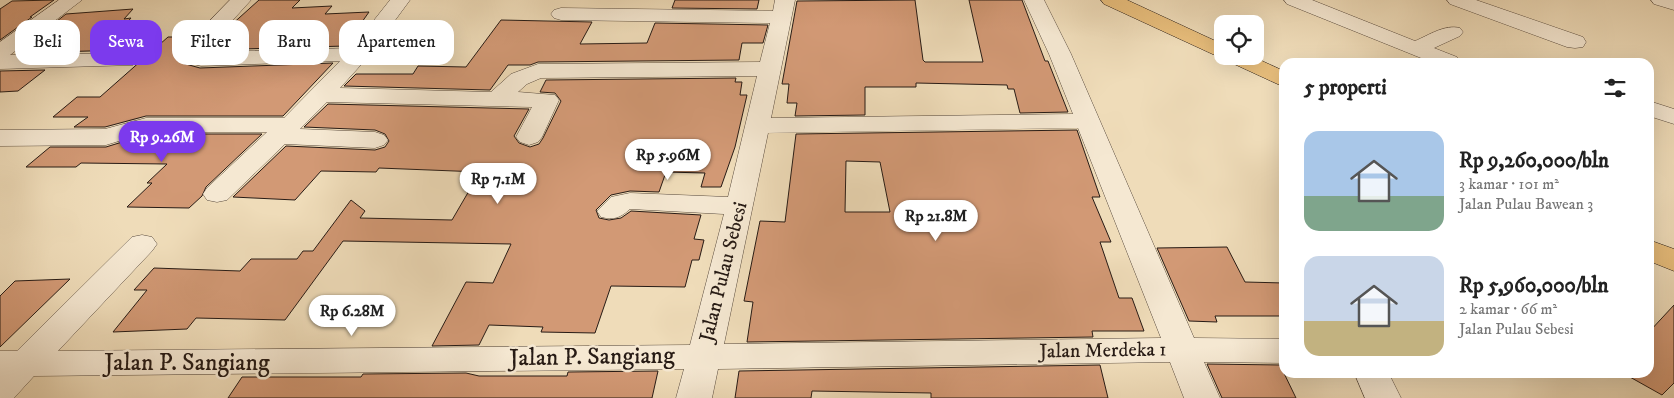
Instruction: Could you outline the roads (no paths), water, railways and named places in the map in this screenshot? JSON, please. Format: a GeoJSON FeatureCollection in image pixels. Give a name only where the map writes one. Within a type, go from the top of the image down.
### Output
{"type":"FeatureCollection","features":[{"type":"Feature","properties":{"kind":"main road"},"geometry":{"type":"LineString","coordinates":[[1111,0],[1214,48]]}},
{"type":"Feature","properties":{"kind":"main road"},"geometry":{"type":"LineString","coordinates":[[1252,65],[1279,78]]}},
{"type":"Feature","properties":{"kind":"main road"},"geometry":{"type":"LineString","coordinates":[[1654,251],[1674,261]]}},
{"type":"Feature","properties":{"kind":"street"},"geometry":{"type":"LineString","coordinates":[[45,20],[72,0]]}},
{"type":"Feature","properties":{"kind":"street"},"geometry":{"type":"LineString","coordinates":[[241,0],[191,53],[191,56],[201,59],[339,55]]}},
{"type":"Feature","properties":{"kind":"street"},"geometry":{"type":"LineString","coordinates":[[386,20],[400,0]]}},
{"type":"Feature","properties":{"kind":"street","name":"Jalan Merdeka 1"},"geometry":{"type":"LineString","coordinates":[[704,355],[1182,350],[1060,54],[1034,0]]}},
{"type":"Feature","properties":{"kind":"street"},"geometry":{"type":"LineString","coordinates":[[1294,0],[1439,58]]}},
{"type":"Feature","properties":{"kind":"street"},"geometry":{"type":"LineString","coordinates":[[1457,0],[1575,42]]}},
{"type":"Feature","properties":{"kind":"street"},"geometry":{"type":"LineString","coordinates":[[1661,0],[1674,4]]}},
{"type":"Feature","properties":{"kind":"street"},"geometry":{"type":"LineString","coordinates":[[561,14],[784,8]]}},
{"type":"Feature","properties":{"kind":"street","name":"Jalan Pulau Sebesi"},"geometry":{"type":"LineString","coordinates":[[694,398],[740,206],[784,8]]}},
{"type":"Feature","properties":{"kind":"street"},"geometry":{"type":"LineString","coordinates":[[1415,49],[1453,32]]}},
{"type":"Feature","properties":{"kind":"street"},"geometry":{"type":"LineString","coordinates":[[0,33],[15,33]]}},
{"type":"Feature","properties":{"kind":"street"},"geometry":{"type":"LineString","coordinates":[[0,52],[15,41]]}},
{"type":"Feature","properties":{"kind":"street"},"geometry":{"type":"LineString","coordinates":[[0,62],[90,61]]}},
{"type":"Feature","properties":{"kind":"street"},"geometry":{"type":"LineString","coordinates":[[217,194],[283,131],[347,65]]}},
{"type":"Feature","properties":{"kind":"street"},"geometry":{"type":"LineString","coordinates":[[497,99],[519,79],[538,71],[771,69]]}},
{"type":"Feature","properties":{"kind":"street"},"geometry":{"type":"LineString","coordinates":[[318,95],[547,100],[529,137]]}},
{"type":"Feature","properties":{"kind":"street"},"geometry":{"type":"LineString","coordinates":[[1654,110],[1674,117]]}},
{"type":"Feature","properties":{"kind":"street"},"geometry":{"type":"LineString","coordinates":[[758,126],[1088,121]]}},
{"type":"Feature","properties":{"kind":"street"},"geometry":{"type":"LineString","coordinates":[[0,138],[106,137],[140,126],[153,125],[283,131],[375,140]]}},
{"type":"Feature","properties":{"kind":"street"},"geometry":{"type":"LineString","coordinates":[[611,211],[621,203],[630,202],[740,206]]}},
{"type":"Feature","properties":{"kind":"street"},"geometry":{"type":"LineString","coordinates":[[0,390],[13,364],[142,244]]}},
{"type":"Feature","properties":{"kind":"street"},"geometry":{"type":"LineString","coordinates":[[1202,398],[1182,350],[1279,351]]}},
{"type":"Feature","properties":{"kind":"street","name":"Jalan P. Sangiang"},"geometry":{"type":"LineString","coordinates":[[13,364],[406,361],[704,355]]}},
{"type":"Feature","properties":{"kind":"street"},"geometry":{"type":"LineString","coordinates":[[1373,378],[1383,398]]}}]}
